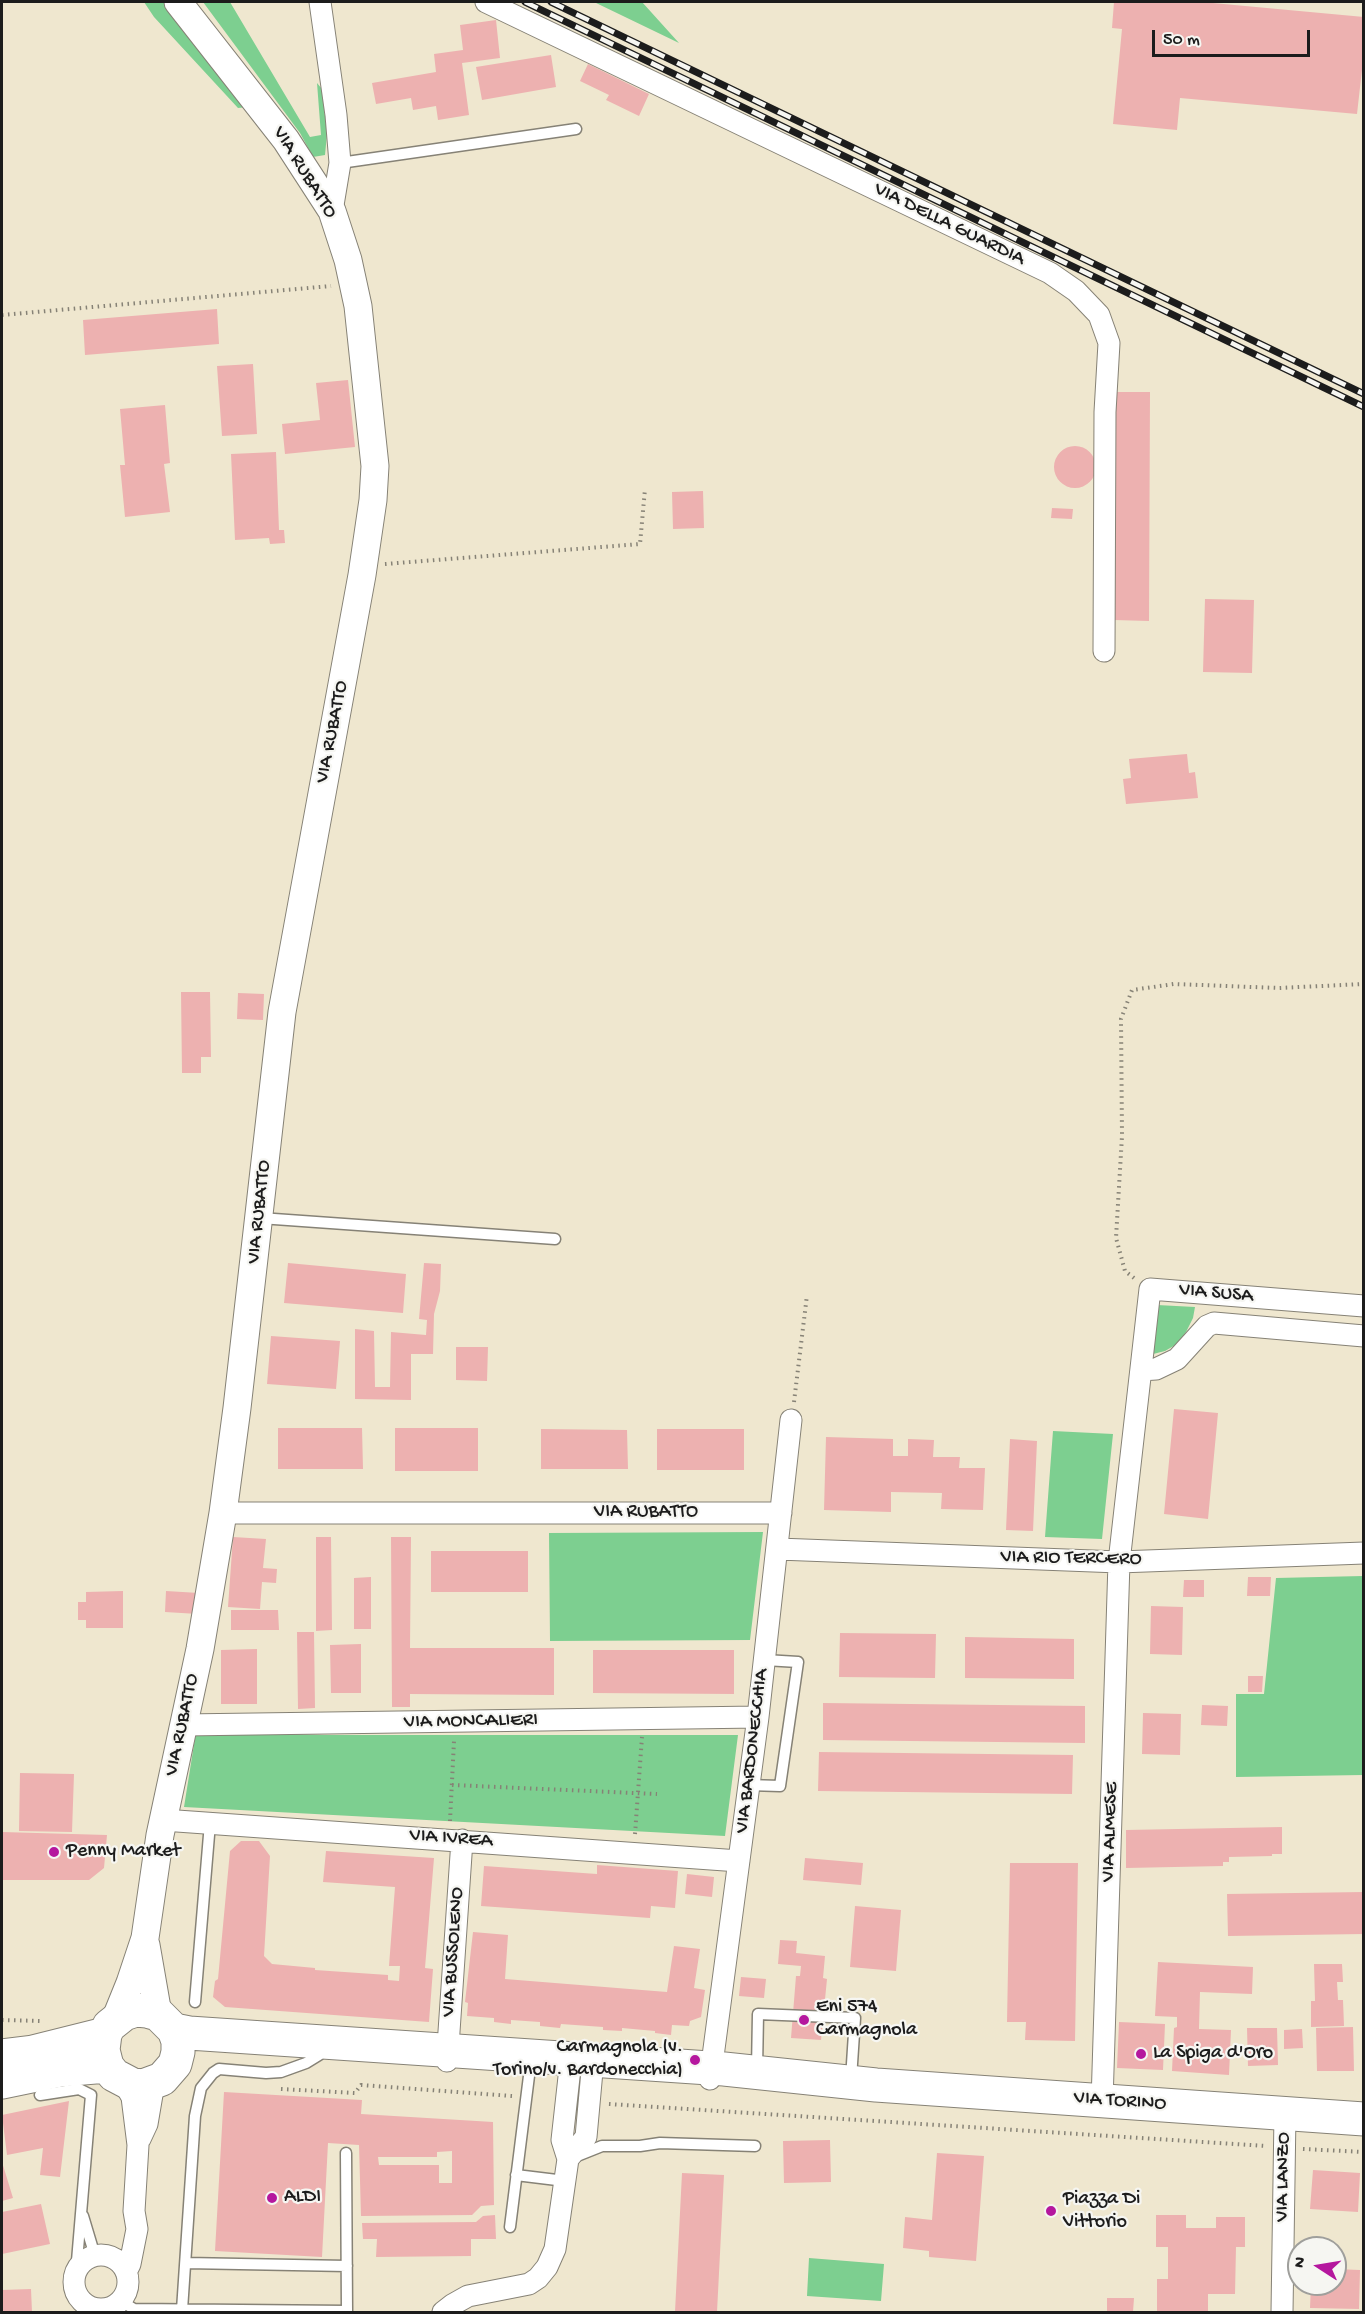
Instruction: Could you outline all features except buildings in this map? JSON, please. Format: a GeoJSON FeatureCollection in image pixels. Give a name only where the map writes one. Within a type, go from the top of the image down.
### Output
{"type":"FeatureCollection","features":[{"type":"Feature","properties":{"kind":"main road"},"geometry":{"type":"LineString","coordinates":[[2,2056],[33,2052],[110,2027],[124,2013],[136,2010],[147,2011],[189,2033],[447,2058]]}},
{"type":"Feature","properties":{"kind":"main road"},"geometry":{"type":"LineString","coordinates":[[140,2074],[178,2052],[178,2041],[166,2022]]}},
{"type":"Feature","properties":{"kind":"main road"},"geometry":{"type":"LineString","coordinates":[[110,2027],[103,2050],[140,2074]]}},
{"type":"Feature","properties":{"kind":"main road"},"geometry":{"type":"LineString","coordinates":[[2,2082],[60,2070],[140,2074],[195,2055],[214,2051],[447,2058]]}},
{"type":"Feature","properties":{"kind":"main road","name":"VIA TORINO"},"geometry":{"type":"LineString","coordinates":[[447,2058],[529,2075],[711,2075],[1364,2119]]}},
{"type":"Feature","properties":{"kind":"street","name":"VIA RUBATTO"},"geometry":{"type":"LineString","coordinates":[[145,1938],[163,1820],[200,1649],[223,1513],[282,1012],[364,566],[375,466],[358,306],[343,243],[332,211],[286,140],[178,2]]}},
{"type":"Feature","properties":{"kind":"street"},"geometry":{"type":"LineString","coordinates":[[320,2],[336,115],[340,163],[332,211]]}},
{"type":"Feature","properties":{"kind":"street","name":"VIA DELLA GUARDIA"},"geometry":{"type":"LineString","coordinates":[[486,2],[1050,273],[1084,299],[1099,315],[1109,343],[1105,412],[1104,651]]}},
{"type":"Feature","properties":{"kind":"street"},"geometry":{"type":"LineString","coordinates":[[1119,1562],[1150,1289]]}},
{"type":"Feature","properties":{"kind":"street","name":"VIA SUSA"},"geometry":{"type":"LineString","coordinates":[[1150,1289],[1364,1306]]}},
{"type":"Feature","properties":{"kind":"street","name":"VIA SUSA"},"geometry":{"type":"LineString","coordinates":[[1141,1370],[1156,1369],[1177,1359],[1207,1326],[1214,1323],[1364,1336]]}},
{"type":"Feature","properties":{"kind":"street","name":"VIA BARDONECCHIA"},"geometry":{"type":"LineString","coordinates":[[711,2075],[765,1660],[791,1420]]}},
{"type":"Feature","properties":{"kind":"street","name":"VIA RUBATTO"},"geometry":{"type":"LineString","coordinates":[[223,1513],[781,1514]]}},
{"type":"Feature","properties":{"kind":"street","name":"VIA RIO TERCERO"},"geometry":{"type":"LineString","coordinates":[[778,1549],[1119,1562],[1364,1553]]}},
{"type":"Feature","properties":{"kind":"street","name":"VIA ALMESE"},"geometry":{"type":"LineString","coordinates":[[1102,2102],[1119,1562]]}},
{"type":"Feature","properties":{"kind":"street","name":"VIA MONCALIERI"},"geometry":{"type":"LineString","coordinates":[[183,1725],[758,1717]]}},
{"type":"Feature","properties":{"kind":"street","name":"VIA IVREA"},"geometry":{"type":"LineString","coordinates":[[163,1820],[739,1861]]}},
{"type":"Feature","properties":{"kind":"street","name":"VIA BUSSOLENO"},"geometry":{"type":"LineString","coordinates":[[447,2058],[455,1840]]}},
{"type":"Feature","properties":{"kind":"street"},"geometry":{"type":"LineString","coordinates":[[145,1938],[166,2022]]}},
{"type":"Feature","properties":{"kind":"street"},"geometry":{"type":"LineString","coordinates":[[110,2027],[130,1983],[145,1938]]}},
{"type":"Feature","properties":{"kind":"street"},"geometry":{"type":"LineString","coordinates":[[134,2211],[122,2238],[101,2256],[82,2263],[76,2273],[73,2304],[108,2307],[126,2290],[126,2272],[137,2229],[134,2211],[138,2145],[132,2097],[140,2074]]}},
{"type":"Feature","properties":{"kind":"street"},"geometry":{"type":"LineString","coordinates":[[138,2145],[147,2124],[140,2074]]}},
{"type":"Feature","properties":{"kind":"street"},"geometry":{"type":"LineString","coordinates":[[443,2313],[468,2296],[529,2284],[538,2278],[547,2267],[555,2249],[568,2159],[562,2140],[583,2074]]}},
{"type":"Feature","properties":{"kind":"street"},"geometry":{"type":"LineString","coordinates":[[568,2159],[586,2137],[583,2074]]}},
{"type":"Feature","properties":{"kind":"street","name":"VIA LANZO"},"geometry":{"type":"LineString","coordinates":[[1282,2313],[1285,2114]]}},
{"type":"Feature","properties":{"kind":"street"},"geometry":{"type":"LineString","coordinates":[[101,2256],[122,2265],[126,2272]]}},
{"type":"Feature","properties":{"kind":"lane"},"geometry":{"type":"LineString","coordinates":[[340,163],[576,129]]}},
{"type":"Feature","properties":{"kind":"lane"},"geometry":{"type":"LineString","coordinates":[[259,1218],[555,1239]]}},
{"type":"Feature","properties":{"kind":"lane"},"geometry":{"type":"LineString","coordinates":[[748,1785],[780,1786],[798,1662],[765,1660]]}},
{"type":"Feature","properties":{"kind":"lane"},"geometry":{"type":"LineString","coordinates":[[195,2002],[210,1823]]}},
{"type":"Feature","properties":{"kind":"lane"},"geometry":{"type":"LineString","coordinates":[[757,2078],[758,2014],[855,2018],[859,2084]]}},
{"type":"Feature","properties":{"kind":"lane"},"geometry":{"type":"LineString","coordinates":[[182,2310],[195,2116],[201,2088],[219,2069],[281,2072],[319,2055]]}},
{"type":"Feature","properties":{"kind":"lane"},"geometry":{"type":"LineString","coordinates":[[510,2227],[529,2075]]}},
{"type":"Feature","properties":{"kind":"lane"},"geometry":{"type":"LineString","coordinates":[[40,2096],[70,2089],[79,2089],[91,2095],[76,2273]]}},
{"type":"Feature","properties":{"kind":"lane"},"geometry":{"type":"LineString","coordinates":[[568,2159],[602,2146],[640,2146],[660,2143],[755,2145]]}},
{"type":"Feature","properties":{"kind":"lane"},"geometry":{"type":"LineString","coordinates":[[108,2307],[347,2311],[346,2153]]}},
{"type":"Feature","properties":{"kind":"lane"},"geometry":{"type":"LineString","coordinates":[[516,2175],[565,2181]]}},
{"type":"Feature","properties":{"kind":"lane"},"geometry":{"type":"LineString","coordinates":[[82,2213],[101,2256]]}},
{"type":"Feature","properties":{"kind":"lane"},"geometry":{"type":"LineString","coordinates":[[186,2263],[347,2266]]}},
{"type":"Feature","properties":{"kind":"path"},"geometry":{"type":"LineString","coordinates":[[2,315],[315,289],[353,283]]}},
{"type":"Feature","properties":{"kind":"path"},"geometry":{"type":"LineString","coordinates":[[364,566],[640,544],[645,489]]}},
{"type":"Feature","properties":{"kind":"path"},"geometry":{"type":"LineString","coordinates":[[1150,1289],[1125,1271],[1116,1238],[1122,1136],[1121,1019],[1132,990],[1174,984],[1280,988],[1364,984]]}},
{"type":"Feature","properties":{"kind":"path"},"geometry":{"type":"LineString","coordinates":[[791,1420],[807,1295]]}},
{"type":"Feature","properties":{"kind":"path"},"geometry":{"type":"LineString","coordinates":[[634,1853],[643,1719]]}},
{"type":"Feature","properties":{"kind":"path"},"geometry":{"type":"LineString","coordinates":[[455,1723],[452,1785],[455,1840]]}},
{"type":"Feature","properties":{"kind":"path"},"geometry":{"type":"LineString","coordinates":[[452,1785],[657,1794]]}},
{"type":"Feature","properties":{"kind":"path"},"geometry":{"type":"LineString","coordinates":[[2,2020],[50,2021]]}},
{"type":"Feature","properties":{"kind":"path"},"geometry":{"type":"LineString","coordinates":[[583,2074],[1284,2147],[1364,2152]]}},
{"type":"Feature","properties":{"kind":"path"},"geometry":{"type":"LineString","coordinates":[[274,2089],[355,2093],[360,2085],[529,2075]]}},
{"type":"Feature","properties":{"kind":"green space"},"geometry":{"type":"Polygon","coordinates":[[[144,2],[167,2],[248,107],[238,108],[154,17],[144,2]]]}},
{"type":"Feature","properties":{"kind":"green space"},"geometry":{"type":"Polygon","coordinates":[[[203,2],[230,2],[310,137],[321,135],[317,83],[322,89],[327,134],[325,155],[313,157],[300,133],[203,2]]]}},
{"type":"Feature","properties":{"kind":"green space"},"geometry":{"type":"Polygon","coordinates":[[[594,2],[642,2],[679,43],[594,2]]]}},
{"type":"Feature","properties":{"kind":"green space"},"geometry":{"type":"Polygon","coordinates":[[[1157,1305],[1195,1307],[1193,1318],[1177,1344],[1165,1351],[1153,1354],[1157,1305]]]}},
{"type":"Feature","properties":{"kind":"green space"},"geometry":{"type":"Polygon","coordinates":[[[1053,1431],[1113,1434],[1102,1539],[1045,1537],[1053,1431]]]}},
{"type":"Feature","properties":{"kind":"green space"},"geometry":{"type":"Polygon","coordinates":[[[763,1532],[750,1640],[550,1641],[549,1533],[763,1532]]]}},
{"type":"Feature","properties":{"kind":"green space"},"geometry":{"type":"Polygon","coordinates":[[[1363,1576],[1363,1775],[1236,1777],[1236,1694],[1264,1694],[1276,1578],[1363,1576]]]}},
{"type":"Feature","properties":{"kind":"green space"},"geometry":{"type":"Polygon","coordinates":[[[196,1732],[324,1735],[738,1735],[725,1836],[184,1807],[196,1732]]]}},
{"type":"Feature","properties":{"kind":"green space"},"geometry":{"type":"Polygon","coordinates":[[[809,2258],[884,2264],[881,2301],[807,2296],[809,2258]]]}},
{"type":"Feature","properties":{"kind":"railway"},"geometry":{"type":"LineString","coordinates":[[525,2],[1364,407]]}},
{"type":"Feature","properties":{"kind":"railway"},"geometry":{"type":"LineString","coordinates":[[551,2],[1364,394]]}},
{"type":"Feature","properties":{"kind":"place","name":"Penny Market"},"geometry":{"type":"Point","coordinates":[54,1852]}},
{"type":"Feature","properties":{"kind":"place","name":"Eni 574 Carmagnola"},"geometry":{"type":"Point","coordinates":[804,2020]}},
{"type":"Feature","properties":{"kind":"place","name":"La Spiga d'Oro"},"geometry":{"type":"Point","coordinates":[1141,2054]}},
{"type":"Feature","properties":{"kind":"place","name":"Carmagnola (v. Torino/v. Bardonecchia)"},"geometry":{"type":"Point","coordinates":[695,2060]}},
{"type":"Feature","properties":{"kind":"place","name":"ALDI"},"geometry":{"type":"Point","coordinates":[272,2198]}},
{"type":"Feature","properties":{"kind":"place","name":"Piazza Di Vittorio"},"geometry":{"type":"Point","coordinates":[1051,2211]}}]}
